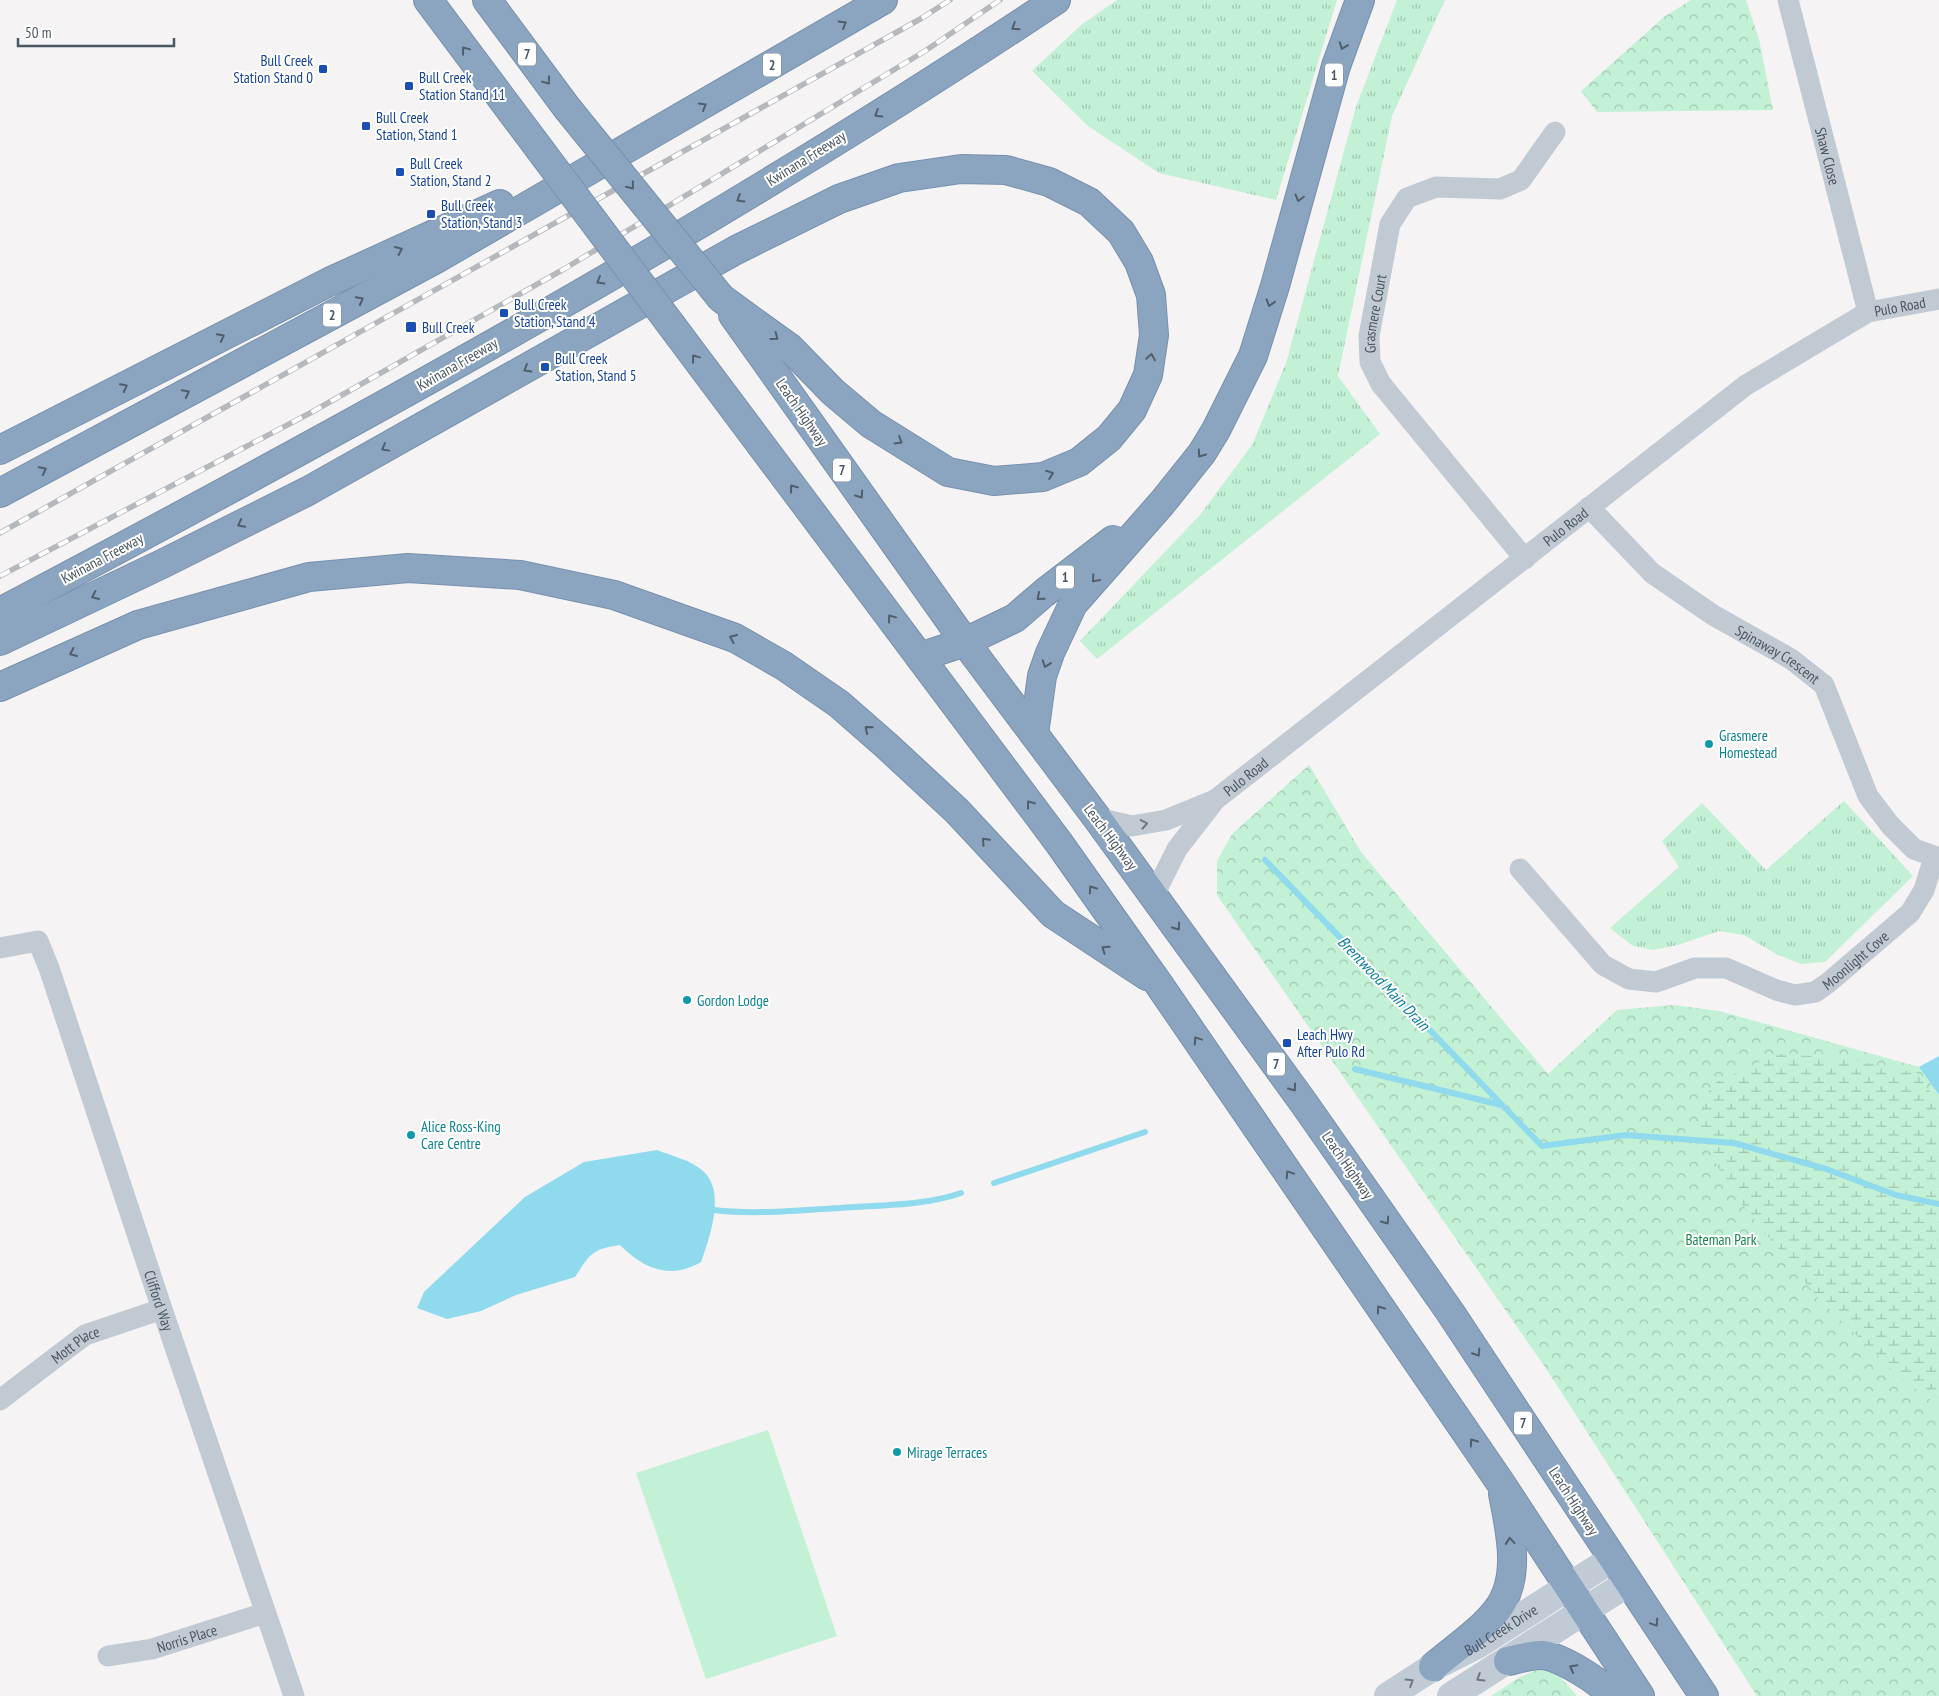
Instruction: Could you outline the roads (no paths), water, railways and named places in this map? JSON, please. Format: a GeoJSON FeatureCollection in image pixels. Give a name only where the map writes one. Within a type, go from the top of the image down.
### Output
{"type":"FeatureCollection","features":[{"type":"Feature","properties":{"kind":"highway"},"geometry":{"type":"LineString","coordinates":[[428,0],[1059,843],[1160,986],[1500,1482],[1640,1696]]}},
{"type":"Feature","properties":{"kind":"highway","name":"Leach Highway"},"geometry":{"type":"LineString","coordinates":[[487,0],[567,108],[721,298],[964,642],[1154,895],[1303,1102],[1450,1312],[1704,1696]]}},
{"type":"Feature","properties":{"kind":"highway","name":"2"},"geometry":{"type":"LineString","coordinates":[[0,493],[436,259],[883,0]]}},
{"type":"Feature","properties":{"kind":"highway","name":"Kwinana Freeway"},"geometry":{"type":"LineString","coordinates":[[0,612],[242,484],[447,370],[736,202],[952,68],[1056,0]]}},
{"type":"Feature","properties":{"kind":"highway","name":"1"},"geometry":{"type":"LineString","coordinates":[[920,657],[964,642],[1015,618],[1044,592],[1162,504],[1202,453],[1254,356],[1333,75],[1360,0]]}},
{"type":"Feature","properties":{"kind":"highway"},"geometry":{"type":"LineString","coordinates":[[0,450],[329,282],[661,130]]}},
{"type":"Feature","properties":{"kind":"highway"},"geometry":{"type":"LineString","coordinates":[[0,641],[162,564],[308,491],[763,236],[839,198],[899,178],[961,168],[1006,170],[1049,182],[1088,202],[1121,232],[1139,262],[1151,295],[1154,335],[1148,375],[1132,410],[1109,438],[1079,462],[1043,477],[994,481],[948,472],[871,424],[833,392],[790,348],[721,298]]}},
{"type":"Feature","properties":{"kind":"highway"},"geometry":{"type":"LineString","coordinates":[[1034,734],[1045,667],[1073,604],[1162,504]]}},
{"type":"Feature","properties":{"kind":"highway"},"geometry":{"type":"LineString","coordinates":[[0,687],[138,625],[309,577],[408,568],[520,576],[614,595],[735,638],[784,666],[839,704],[957,812],[1053,914],[1160,986]]}},
{"type":"Feature","properties":{"kind":"highway"},"geometry":{"type":"LineString","coordinates":[[1433,1667],[1497,1610],[1509,1589],[1512,1576],[1510,1541],[1500,1482]]}},
{"type":"Feature","properties":{"kind":"highway"},"geometry":{"type":"LineString","coordinates":[[1508,1661],[1542,1655],[1571,1666],[1605,1687],[1613,1696]]}},
{"type":"Feature","properties":{"kind":"main road","name":"Bull Creek Drive"},"geometry":{"type":"LineString","coordinates":[[1388,1696],[1433,1667],[1477,1645],[1612,1559]]}},
{"type":"Feature","properties":{"kind":"main road","name":"Bull Creek Drive"},"geometry":{"type":"LineString","coordinates":[[1451,1696],[1628,1583]]}},
{"type":"Feature","properties":{"kind":"street","name":"Shaw Close"},"geometry":{"type":"LineString","coordinates":[[1788,0],[1868,312]]}},
{"type":"Feature","properties":{"kind":"street","name":"Grasmere Court"},"geometry":{"type":"LineString","coordinates":[[1525,559],[1381,384],[1370,362],[1368,336],[1390,224],[1407,198],[1436,187],[1500,189],[1522,180],[1554,132]]}},
{"type":"Feature","properties":{"kind":"street","name":"Pulo Road"},"geometry":{"type":"LineString","coordinates":[[1154,895],[1178,849],[1215,800],[1746,386],[1868,312],[1939,298]]}},
{"type":"Feature","properties":{"kind":"street","name":"Spinaway Crescent"},"geometry":{"type":"LineString","coordinates":[[1590,507],[1652,574],[1713,616],[1791,659],[1824,685],[1868,796],[1890,825],[1914,849],[1937,858]]}},
{"type":"Feature","properties":{"kind":"street","name":"Pulo Road"},"geometry":{"type":"LineString","coordinates":[[1097,818],[1132,826],[1166,820],[1215,800]]}},
{"type":"Feature","properties":{"kind":"street","name":"Moonlight Cove"},"geometry":{"type":"LineString","coordinates":[[1520,869],[1603,966],[1629,979],[1656,982],[1695,968],[1726,968],[1776,990],[1796,995],[1814,992],[1828,984],[1910,913],[1924,890],[1937,858]]}},
{"type":"Feature","properties":{"kind":"street","name":"Clifford Way"},"geometry":{"type":"LineString","coordinates":[[0,948],[38,941],[50,968],[162,1309],[294,1696]]}},
{"type":"Feature","properties":{"kind":"street","name":"Mott Place"},"geometry":{"type":"LineString","coordinates":[[0,1400],[85,1335],[162,1309]]}},
{"type":"Feature","properties":{"kind":"street","name":"Norris Place"},"geometry":{"type":"LineString","coordinates":[[108,1656],[152,1649],[265,1613]]}},
{"type":"Feature","properties":{"kind":"water"},"geometry":{"type":"Polygon","coordinates":[[[1939,1056],[1939,1095],[1919,1067],[1939,1056]]]}},
{"type":"Feature","properties":{"kind":"water"},"geometry":{"type":"Polygon","coordinates":[[[657,1150],[698,1167],[710,1180],[714,1190],[715,1202],[712,1227],[701,1262],[679,1270],[668,1271],[658,1269],[638,1260],[620,1245],[597,1251],[588,1258],[575,1277],[516,1295],[481,1311],[447,1319],[417,1308],[424,1292],[525,1197],[584,1162],[657,1150]]]}},
{"type":"Feature","properties":{"kind":"waterway","name":"Brentwood Main Drain"},"geometry":{"type":"LineString","coordinates":[[1265,860],[1542,1146],[1626,1135],[1734,1143],[1826,1169],[1896,1195],[1939,1204]]}},
{"type":"Feature","properties":{"kind":"waterway"},"geometry":{"type":"LineString","coordinates":[[1355,1069],[1501,1105]]}},
{"type":"Feature","properties":{"kind":"waterway"},"geometry":{"type":"LineString","coordinates":[[994,1183],[1145,1132]]}},
{"type":"Feature","properties":{"kind":"waterway"},"geometry":{"type":"LineString","coordinates":[[714,1210],[792,1211],[917,1203],[961,1193]]}},
{"type":"Feature","properties":{"kind":"railway"},"geometry":{"type":"LineString","coordinates":[[0,533],[922,18],[950,0]]}},
{"type":"Feature","properties":{"kind":"railway"},"geometry":{"type":"LineString","coordinates":[[0,576],[312,412],[564,269],[925,51],[1000,0]]}},
{"type":"Feature","properties":{"kind":"place","name":"Bull Creek Station Stand 0"},"geometry":{"type":"Point","coordinates":[323,69]}},
{"type":"Feature","properties":{"kind":"place","name":"Bull Creek Station Stand 11"},"geometry":{"type":"Point","coordinates":[409,86]}},
{"type":"Feature","properties":{"kind":"place","name":"Bull Creek Station, Stand 1"},"geometry":{"type":"Point","coordinates":[366,126]}},
{"type":"Feature","properties":{"kind":"place","name":"Bull Creek Station, Stand 2"},"geometry":{"type":"Point","coordinates":[400,172]}},
{"type":"Feature","properties":{"kind":"place","name":"Bull Creek Station, Stand 3"},"geometry":{"type":"Point","coordinates":[431,214]}},
{"type":"Feature","properties":{"kind":"place","name":"Bull Creek Station, Stand 4"},"geometry":{"type":"Point","coordinates":[504,313]}},
{"type":"Feature","properties":{"kind":"place","name":"Bull Creek"},"geometry":{"type":"Point","coordinates":[411,327]}},
{"type":"Feature","properties":{"kind":"place","name":"Bull Creek Station, Stand 5"},"geometry":{"type":"Point","coordinates":[545,367]}},
{"type":"Feature","properties":{"kind":"place","name":"Grasmere Homestead"},"geometry":{"type":"Point","coordinates":[1709,744]}},
{"type":"Feature","properties":{"kind":"place","name":"Gordon Lodge"},"geometry":{"type":"Point","coordinates":[687,1000]}},
{"type":"Feature","properties":{"kind":"place","name":"Leach Hwy After Pulo Rd"},"geometry":{"type":"Point","coordinates":[1287,1043]}},
{"type":"Feature","properties":{"kind":"place","name":"Alice Ross-King Care Centre"},"geometry":{"type":"Point","coordinates":[411,1135]}},
{"type":"Feature","properties":{"kind":"place","name":"Mirage Terraces"},"geometry":{"type":"Point","coordinates":[897,1452]}},
{"type":"Feature","properties":{"kind":"park label","name":"Bateman Park"},"geometry":{"type":"Point","coordinates":[1721,1239]}}]}
